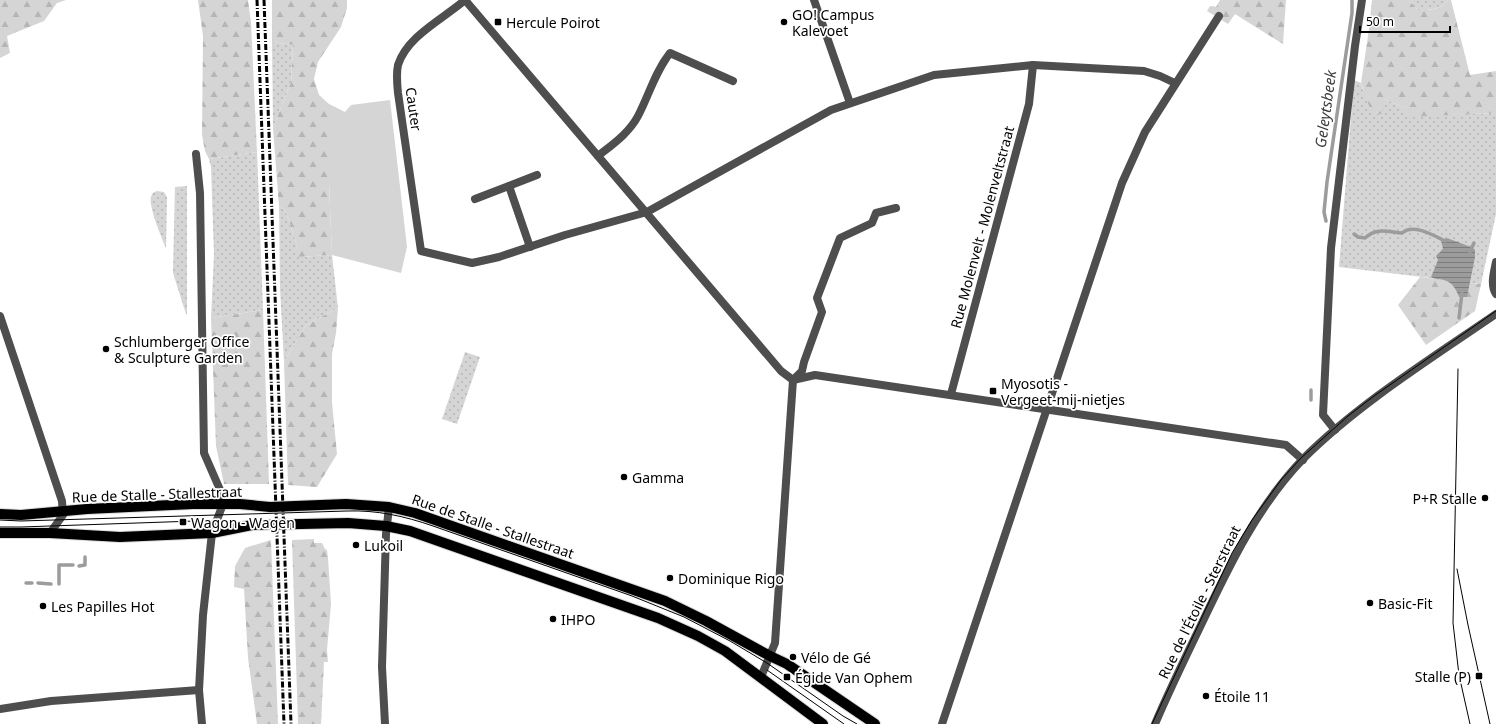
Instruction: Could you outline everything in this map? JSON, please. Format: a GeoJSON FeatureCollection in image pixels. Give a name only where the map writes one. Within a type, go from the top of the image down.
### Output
{"type":"FeatureCollection","features":[{"type":"Feature","properties":{"kind":"main road","name":"Rue de Stalle - Stallestraat"},"geometry":{"type":"LineString","coordinates":[[0,514],[21,515],[87,509],[193,504],[248,504],[270,507],[346,504],[389,507],[435,519],[665,601],[706,620],[787,664],[874,724]]}},
{"type":"Feature","properties":{"kind":"main road"},"geometry":{"type":"LineString","coordinates":[[0,533],[50,533],[120,537],[212,533],[252,525],[348,523],[386,526],[410,531],[658,618],[698,636],[725,651],[823,724]]}},
{"type":"Feature","properties":{"kind":"street"},"geometry":{"type":"LineString","coordinates":[[465,0],[782,371],[793,380]]}},
{"type":"Feature","properties":{"kind":"street","name":"Cauter"},"geometry":{"type":"LineString","coordinates":[[465,0],[413,40],[404,52],[396,75],[421,251],[472,263],[499,257],[530,247]]}},
{"type":"Feature","properties":{"kind":"street"},"geometry":{"type":"LineString","coordinates":[[814,0],[850,103]]}},
{"type":"Feature","properties":{"kind":"street"},"geometry":{"type":"LineString","coordinates":[[1335,430],[1323,415],[1331,248],[1355,46],[1362,0]]}},
{"type":"Feature","properties":{"kind":"street"},"geometry":{"type":"LineString","coordinates":[[942,724],[1122,183],[1145,132],[1219,16]]}},
{"type":"Feature","properties":{"kind":"street"},"geometry":{"type":"LineString","coordinates":[[598,156],[626,133],[638,117],[662,63],[670,52],[733,81]]}},
{"type":"Feature","properties":{"kind":"street"},"geometry":{"type":"LineString","coordinates":[[509,186],[530,247],[565,235],[646,212],[831,110],[934,75],[1033,65],[1144,71],[1175,83]]}},
{"type":"Feature","properties":{"kind":"street","name":"Rue Molenvelt - Molenveltstraat"},"geometry":{"type":"LineString","coordinates":[[951,394],[1029,104],[1033,65]]}},
{"type":"Feature","properties":{"kind":"street"},"geometry":{"type":"LineString","coordinates":[[196,154],[200,194],[204,453],[221,492],[223,504],[212,533],[203,615],[199,690],[202,724]]}},
{"type":"Feature","properties":{"kind":"street"},"geometry":{"type":"LineString","coordinates":[[475,199],[537,175]]}},
{"type":"Feature","properties":{"kind":"street"},"geometry":{"type":"LineString","coordinates":[[761,677],[775,643],[793,380],[802,371],[822,312],[817,298],[840,238],[872,223],[876,213],[896,208]]}},
{"type":"Feature","properties":{"kind":"street"},"geometry":{"type":"LineString","coordinates":[[1496,262],[1493,279],[1496,294]]}},
{"type":"Feature","properties":{"kind":"street","name":"Rue de l'Étoile - Sterstraat"},"geometry":{"type":"LineString","coordinates":[[1155,724],[1235,555],[1265,506],[1303,460],[1335,430],[1375,398],[1496,314]]}},
{"type":"Feature","properties":{"kind":"street"},"geometry":{"type":"LineString","coordinates":[[0,316],[62,501],[63,511]]}},
{"type":"Feature","properties":{"kind":"street"},"geometry":{"type":"LineString","coordinates":[[793,380],[815,375],[1047,408],[1286,445],[1303,460]]}},
{"type":"Feature","properties":{"kind":"street"},"geometry":{"type":"LineString","coordinates":[[385,724],[382,667],[386,526],[389,507]]}},
{"type":"Feature","properties":{"kind":"street","name":"Rue de Stalle - Stallestraat"},"geometry":{"type":"LineString","coordinates":[[50,533],[63,515],[63,511]]}},
{"type":"Feature","properties":{"kind":"street"},"geometry":{"type":"LineString","coordinates":[[0,709],[51,701],[199,690]]}},
{"type":"Feature","properties":{"kind":"green space"},"geometry":{"type":"Polygon","coordinates":[[[0,0],[66,0],[57,3],[44,21],[7,36],[10,53],[0,58],[0,0]]]}},
{"type":"Feature","properties":{"kind":"green space"},"geometry":{"type":"Polygon","coordinates":[[[198,0],[248,0],[251,22],[257,152],[209,159],[205,151],[202,135],[203,36],[198,0]]]}},
{"type":"Feature","properties":{"kind":"green space"},"geometry":{"type":"Polygon","coordinates":[[[272,0],[347,0],[347,8],[341,27],[318,62],[314,79],[319,95],[329,104],[329,183],[332,255],[297,257],[296,242],[285,209],[279,207],[273,128],[291,82],[293,45],[272,42],[272,0]]]}},
{"type":"Feature","properties":{"kind":"green space"},"geometry":{"type":"Polygon","coordinates":[[[1220,0],[1286,0],[1283,44],[1235,14],[1228,24],[1207,11],[1210,6],[1216,7],[1220,0]]]}},
{"type":"Feature","properties":{"kind":"green space"},"geometry":{"type":"Polygon","coordinates":[[[1372,0],[1409,0],[1418,10],[1427,10],[1439,8],[1448,0],[1451,0],[1470,75],[1496,71],[1496,113],[1405,117],[1405,108],[1384,99],[1382,114],[1372,114],[1361,83],[1372,0]]]}},
{"type":"Feature","properties":{"kind":"green space"},"geometry":{"type":"Polygon","coordinates":[[[1409,0],[1448,0],[1438,8],[1418,10],[1409,0]]]}},
{"type":"Feature","properties":{"kind":"green space"},"geometry":{"type":"Polygon","coordinates":[[[272,42],[293,45],[291,82],[273,128],[272,42]]]}},
{"type":"Feature","properties":{"kind":"green space"},"geometry":{"type":"Polygon","coordinates":[[[1354,80],[1361,83],[1363,90],[1405,108],[1405,116],[1496,113],[1496,214],[1481,284],[1339,267],[1354,80]]]}},
{"type":"Feature","properties":{"kind":"green space"},"geometry":{"type":"Polygon","coordinates":[[[390,100],[407,247],[401,273],[332,255],[329,183],[329,104],[345,112],[351,105],[390,100]]]}},
{"type":"Feature","properties":{"kind":"green space"},"geometry":{"type":"Polygon","coordinates":[[[257,152],[263,310],[211,318],[214,255],[211,167],[209,159],[257,152]]]}},
{"type":"Feature","properties":{"kind":"green space"},"geometry":{"type":"Polygon","coordinates":[[[187,186],[186,314],[173,273],[175,187],[187,186]]]}},
{"type":"Feature","properties":{"kind":"green space"},"geometry":{"type":"Polygon","coordinates":[[[157,191],[164,192],[167,197],[166,248],[156,222],[151,201],[151,196],[157,191]]]}},
{"type":"Feature","properties":{"kind":"green space"},"geometry":{"type":"Polygon","coordinates":[[[279,207],[285,209],[296,242],[298,257],[332,255],[338,308],[306,325],[284,362],[280,288],[279,207]]]}},
{"type":"Feature","properties":{"kind":"green space"},"geometry":{"type":"Polygon","coordinates":[[[1420,277],[1481,284],[1475,311],[1426,345],[1398,305],[1420,277]]]}},
{"type":"Feature","properties":{"kind":"green space"},"geometry":{"type":"Polygon","coordinates":[[[338,308],[336,333],[332,354],[332,403],[337,454],[317,487],[288,485],[284,362],[306,325],[338,308]]]}},
{"type":"Feature","properties":{"kind":"green space"},"geometry":{"type":"Polygon","coordinates":[[[263,310],[269,484],[224,484],[216,446],[211,318],[263,310]]]}},
{"type":"Feature","properties":{"kind":"green space"},"geometry":{"type":"Polygon","coordinates":[[[465,352],[480,357],[457,424],[442,419],[465,352]]]}},
{"type":"Feature","properties":{"kind":"green space"},"geometry":{"type":"Polygon","coordinates":[[[314,539],[314,543],[322,543],[327,550],[328,558],[331,604],[327,650],[328,662],[324,662],[321,724],[298,724],[292,540],[314,539]]]}},
{"type":"Feature","properties":{"kind":"green space"},"geometry":{"type":"Polygon","coordinates":[[[271,540],[278,724],[257,724],[248,658],[244,589],[234,587],[235,566],[245,548],[271,540]]]}},
{"type":"Feature","properties":{"kind":"shaded area"},"geometry":{"type":"Polygon","coordinates":[[[1447,238],[1475,250],[1467,297],[1459,297],[1454,287],[1447,281],[1431,277],[1438,260],[1436,256],[1443,249],[1441,240],[1447,238]]]}},
{"type":"Feature","properties":{"kind":"waterway","name":"Geleytsbeek"},"geometry":{"type":"LineString","coordinates":[[1326,221],[1324,212],[1327,182],[1352,13],[1352,0]]}},
{"type":"Feature","properties":{"kind":"waterway"},"geometry":{"type":"LineString","coordinates":[[1354,234],[1358,237],[1365,238],[1378,231],[1402,233],[1412,229],[1429,233],[1445,241]]}},
{"type":"Feature","properties":{"kind":"waterway"},"geometry":{"type":"LineString","coordinates":[[1470,252],[1474,243]]}},
{"type":"Feature","properties":{"kind":"waterway"},"geometry":{"type":"LineString","coordinates":[[1459,318],[1462,293]]}},
{"type":"Feature","properties":{"kind":"waterway"},"geometry":{"type":"LineString","coordinates":[[1311,390],[1311,400]]}},
{"type":"Feature","properties":{"kind":"waterway"},"geometry":{"type":"LineString","coordinates":[[79,566],[85,565],[85,557]]}},
{"type":"Feature","properties":{"kind":"waterway"},"geometry":{"type":"LineString","coordinates":[[59,584],[59,565],[73,565]]}},
{"type":"Feature","properties":{"kind":"waterway"},"geometry":{"type":"LineString","coordinates":[[26,583],[32,583]]}},
{"type":"Feature","properties":{"kind":"waterway"},"geometry":{"type":"LineString","coordinates":[[38,583],[51,584]]}},
{"type":"Feature","properties":{"kind":"tram line"},"geometry":{"type":"LineString","coordinates":[[1152,724],[1232,553],[1252,520],[1281,480],[1301,458],[1348,416],[1374,396],[1496,311]]}},
{"type":"Feature","properties":{"kind":"tram line"},"geometry":{"type":"LineString","coordinates":[[1458,369],[1453,623],[1459,675],[1470,724]]}},
{"type":"Feature","properties":{"kind":"tram line"},"geometry":{"type":"LineString","coordinates":[[0,520],[21,521],[347,511],[380,513],[412,519],[632,596],[684,617],[730,641],[767,663],[843,716],[857,724]]}},
{"type":"Feature","properties":{"kind":"tram line"},"geometry":{"type":"LineString","coordinates":[[0,527],[224,520]]}},
{"type":"Feature","properties":{"kind":"tram line"},"geometry":{"type":"LineString","coordinates":[[1457,569],[1490,724]]}},
{"type":"Feature","properties":{"kind":"tram line"},"geometry":{"type":"LineString","coordinates":[[767,670],[844,724]]}},
{"type":"Feature","properties":{"kind":"railway"},"geometry":{"type":"LineString","coordinates":[[257,0],[284,724]]}},
{"type":"Feature","properties":{"kind":"railway"},"geometry":{"type":"LineString","coordinates":[[264,0],[291,724]]}},
{"type":"Feature","properties":{"kind":"place","name":"Hercule Poirot"},"geometry":{"type":"Point","coordinates":[498,22]}},
{"type":"Feature","properties":{"kind":"place","name":"GO! Campus Kalevoet"},"geometry":{"type":"Point","coordinates":[784,22]}},
{"type":"Feature","properties":{"kind":"place","name":"Schlumberger Office & Sculpture Garden"},"geometry":{"type":"Point","coordinates":[106,349]}},
{"type":"Feature","properties":{"kind":"place","name":"Myosotis - Vergeet-mij-nietjes"},"geometry":{"type":"Point","coordinates":[993,391]}},
{"type":"Feature","properties":{"kind":"place","name":"Gamma"},"geometry":{"type":"Point","coordinates":[624,477]}},
{"type":"Feature","properties":{"kind":"place","name":"P+R Stalle"},"geometry":{"type":"Point","coordinates":[1485,498]}},
{"type":"Feature","properties":{"kind":"place","name":"Wagon - Wagen"},"geometry":{"type":"Point","coordinates":[183,522]}},
{"type":"Feature","properties":{"kind":"place","name":"Lukoil"},"geometry":{"type":"Point","coordinates":[356,545]}},
{"type":"Feature","properties":{"kind":"place","name":"Dominique Rigo"},"geometry":{"type":"Point","coordinates":[670,578]}},
{"type":"Feature","properties":{"kind":"place","name":"Basic-Fit"},"geometry":{"type":"Point","coordinates":[1370,603]}},
{"type":"Feature","properties":{"kind":"place","name":"Les Papilles Hot"},"geometry":{"type":"Point","coordinates":[43,606]}},
{"type":"Feature","properties":{"kind":"place","name":"IHPO"},"geometry":{"type":"Point","coordinates":[553,619]}},
{"type":"Feature","properties":{"kind":"place","name":"Vélo de Gé"},"geometry":{"type":"Point","coordinates":[793,657]}},
{"type":"Feature","properties":{"kind":"place","name":"Stalle (P)"},"geometry":{"type":"Point","coordinates":[1479,676]}},
{"type":"Feature","properties":{"kind":"place","name":"Égide Van Ophem"},"geometry":{"type":"Point","coordinates":[787,677]}},
{"type":"Feature","properties":{"kind":"place","name":"Étoile 11"},"geometry":{"type":"Point","coordinates":[1206,696]}}]}
